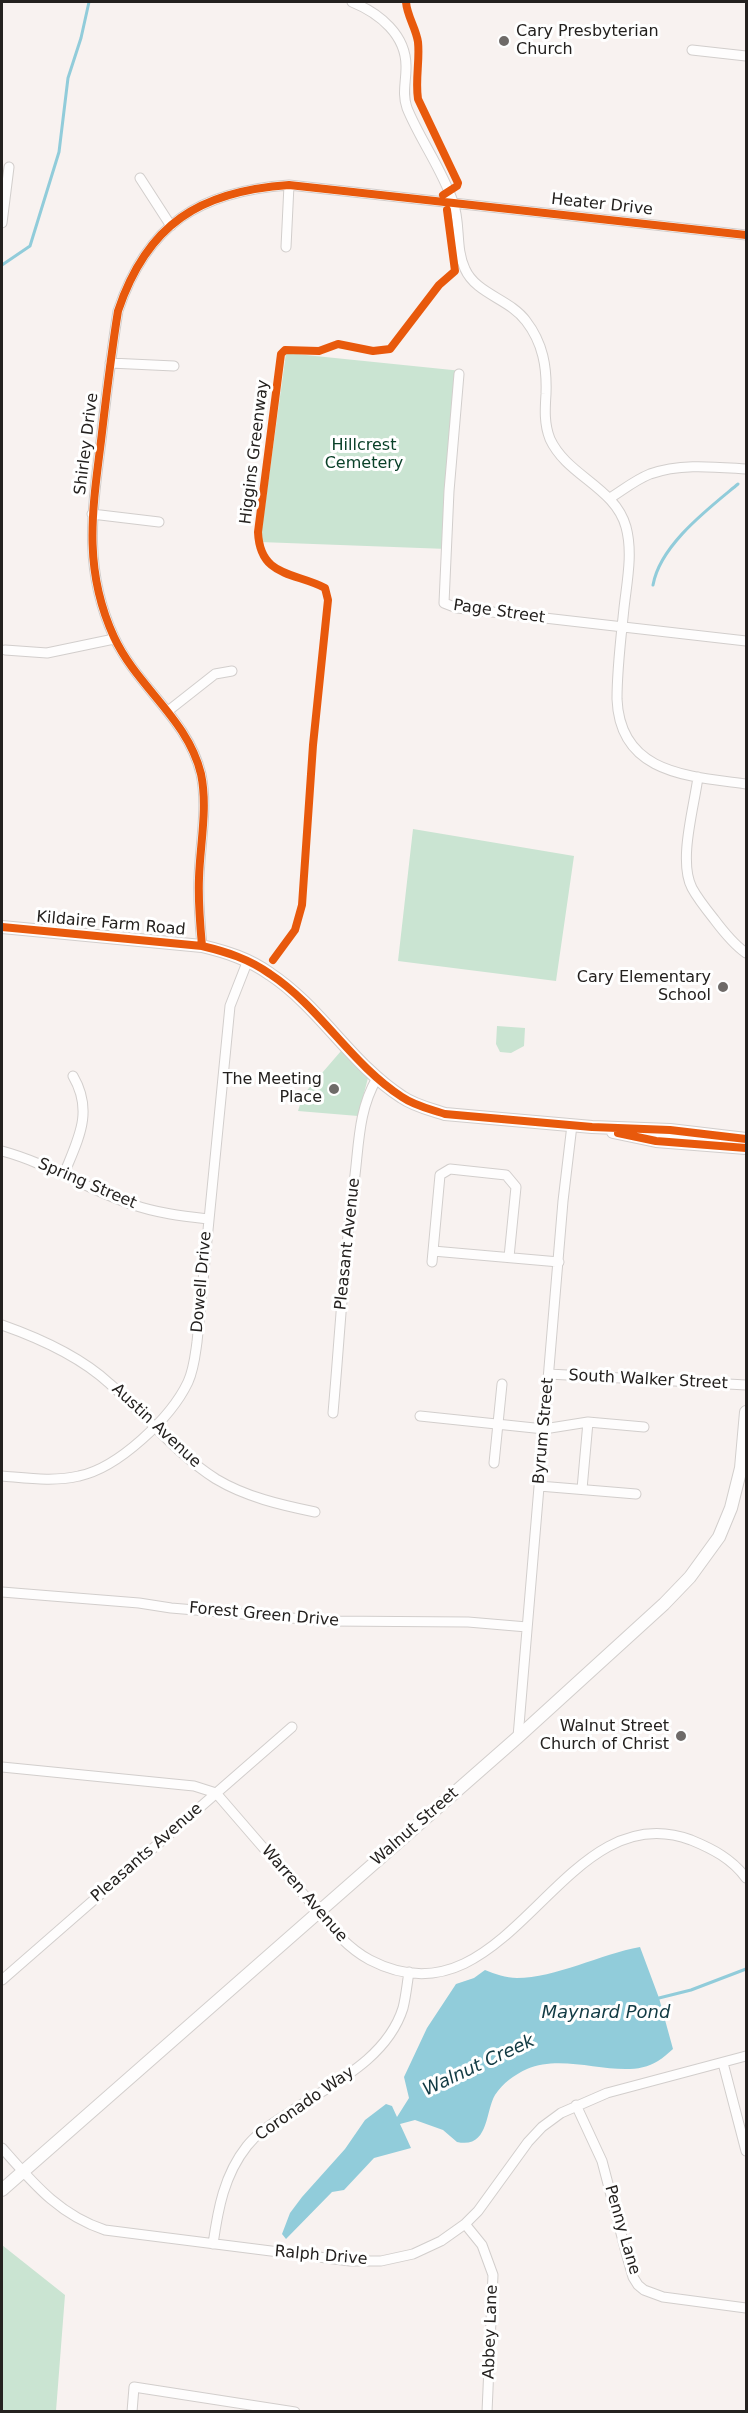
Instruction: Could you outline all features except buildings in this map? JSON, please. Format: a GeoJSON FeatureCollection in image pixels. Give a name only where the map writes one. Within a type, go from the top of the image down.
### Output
{"type":"FeatureCollection","features":[{"type":"Feature","properties":{"kind":"main road","name":"Kildaire Farm Road"},"geometry":{"type":"LineString","coordinates":[[2,927],[202,946],[248,960],[272,974],[288,988],[377,1078],[402,1097],[445,1114],[592,1127],[653,1128],[747,1139]]}},
{"type":"Feature","properties":{"kind":"main road","name":"Kildaire Farm Road"},"geometry":{"type":"LineString","coordinates":[[592,1127],[645,1140],[747,1148]]}},
{"type":"Feature","properties":{"kind":"main road","name":"Walnut Street"},"geometry":{"type":"LineString","coordinates":[[2,2190],[518,1737],[664,1604],[690,1577],[719,1537],[736,1492],[747,1412]]}},
{"type":"Feature","properties":{"kind":"street"},"geometry":{"type":"LineString","coordinates":[[352,2],[375,14],[392,29],[400,41],[406,64],[405,100],[454,203],[459,248],[467,273],[477,284],[518,311],[539,344],[546,374],[546,425],[554,445],[570,466],[610,498],[621,515],[629,550],[617,699],[618,713],[625,736],[638,754],[652,764],[698,777],[747,784]]}},
{"type":"Feature","properties":{"kind":"street"},"geometry":{"type":"LineString","coordinates":[[692,50],[747,56]]}},
{"type":"Feature","properties":{"kind":"street"},"geometry":{"type":"LineString","coordinates":[[2,223],[9,167]]}},
{"type":"Feature","properties":{"kind":"street"},"geometry":{"type":"LineString","coordinates":[[140,178],[171,226]]}},
{"type":"Feature","properties":{"kind":"street"},"geometry":{"type":"LineString","coordinates":[[286,246],[289,185]]}},
{"type":"Feature","properties":{"kind":"street","name":"Shirley Drive"},"geometry":{"type":"LineString","coordinates":[[202,946],[199,880],[203,808],[201,775],[191,744],[114,639],[102,606],[91,555],[92,514],[110,363],[118,311],[126,285],[139,260],[171,226],[190,211],[238,191],[289,185],[454,203]]}},
{"type":"Feature","properties":{"kind":"street","name":"Heater Drive"},"geometry":{"type":"LineString","coordinates":[[454,203],[747,235]]}},
{"type":"Feature","properties":{"kind":"street"},"geometry":{"type":"LineString","coordinates":[[110,363],[174,366]]}},
{"type":"Feature","properties":{"kind":"street","name":"Page Street"},"geometry":{"type":"LineString","coordinates":[[459,374],[447,522],[444,603],[457,608],[747,641]]}},
{"type":"Feature","properties":{"kind":"street"},"geometry":{"type":"LineString","coordinates":[[610,498],[636,481],[665,470],[694,466],[747,469]]}},
{"type":"Feature","properties":{"kind":"street"},"geometry":{"type":"LineString","coordinates":[[92,514],[159,522]]}},
{"type":"Feature","properties":{"kind":"street"},"geometry":{"type":"LineString","coordinates":[[5,650],[47,653],[114,639]]}},
{"type":"Feature","properties":{"kind":"street"},"geometry":{"type":"LineString","coordinates":[[168,711],[215,674],[232,671]]}},
{"type":"Feature","properties":{"kind":"street"},"geometry":{"type":"LineString","coordinates":[[698,777],[687,856],[687,875],[701,902],[726,935],[747,953]]}},
{"type":"Feature","properties":{"kind":"street","name":"Dowell Drive"},"geometry":{"type":"LineString","coordinates":[[2,1476],[48,1480],[82,1476],[110,1464],[153,1428],[176,1403],[192,1371],[230,1006],[248,960]]}},
{"type":"Feature","properties":{"kind":"street"},"geometry":{"type":"LineString","coordinates":[[63,1174],[81,1131],[83,1118],[84,1104],[73,1076]]}},
{"type":"Feature","properties":{"kind":"street","name":"Pleasant Avenue"},"geometry":{"type":"LineString","coordinates":[[333,1413],[346,1242],[360,1124],[366,1100],[377,1078]]}},
{"type":"Feature","properties":{"kind":"street","name":"Byrum Street"},"geometry":{"type":"LineString","coordinates":[[518,1737],[572,1125]]}},
{"type":"Feature","properties":{"kind":"street","name":"Spring Street"},"geometry":{"type":"LineString","coordinates":[[2,1151],[25,1158],[132,1205],[170,1215],[208,1219]]}},
{"type":"Feature","properties":{"kind":"street"},"geometry":{"type":"LineString","coordinates":[[432,1262],[440,1175],[450,1169],[506,1175],[512,1180],[516,1187],[509,1257]]}},
{"type":"Feature","properties":{"kind":"street"},"geometry":{"type":"LineString","coordinates":[[433,1251],[559,1262]]}},
{"type":"Feature","properties":{"kind":"street","name":"Austin Avenue"},"geometry":{"type":"LineString","coordinates":[[2,1325],[34,1338],[88,1367],[109,1382],[153,1428],[190,1461],[218,1480],[256,1498],[315,1512]]}},
{"type":"Feature","properties":{"kind":"street","name":"South Walker Street"},"geometry":{"type":"LineString","coordinates":[[549,1374],[747,1385]]}},
{"type":"Feature","properties":{"kind":"street"},"geometry":{"type":"LineString","coordinates":[[494,1463],[501,1384]]}},
{"type":"Feature","properties":{"kind":"street"},"geometry":{"type":"LineString","coordinates":[[420,1416],[544,1429],[588,1422],[644,1427]]}},
{"type":"Feature","properties":{"kind":"street"},"geometry":{"type":"LineString","coordinates":[[582,1489],[588,1422]]}},
{"type":"Feature","properties":{"kind":"street"},"geometry":{"type":"LineString","coordinates":[[539,1486],[636,1494]]}},
{"type":"Feature","properties":{"kind":"street","name":"Forest Green Drive"},"geometry":{"type":"LineString","coordinates":[[2,1592],[327,1621],[468,1622],[527,1627]]}},
{"type":"Feature","properties":{"kind":"street","name":"Pleasants Avenue"},"geometry":{"type":"LineString","coordinates":[[2,1980],[292,1726]]}},
{"type":"Feature","properties":{"kind":"street"},"geometry":{"type":"LineString","coordinates":[[2,1767],[194,1786],[216,1793]]}},
{"type":"Feature","properties":{"kind":"street","name":"Warren Avenue"},"geometry":{"type":"LineString","coordinates":[[216,1793],[348,1945],[381,1964],[409,1972],[443,1970],[480,1956],[500,1941],[576,1868],[596,1852],[631,1838],[659,1834],[686,1838],[722,1855],[747,1878]]}},
{"type":"Feature","properties":{"kind":"street","name":"Coronado Way"},"geometry":{"type":"LineString","coordinates":[[213,2244],[219,2203],[227,2179],[240,2156],[265,2129],[356,2069],[376,2053],[388,2037],[402,2009],[409,1972]]}},
{"type":"Feature","properties":{"kind":"street","name":"Ralph Drive"},"geometry":{"type":"LineString","coordinates":[[2,2148],[21,2172],[57,2206],[94,2227],[128,2235],[330,2259],[381,2261],[428,2248],[465,2224],[478,2211],[528,2142],[553,2119],[576,2105],[607,2093],[747,2056]]}},
{"type":"Feature","properties":{"kind":"street"},"geometry":{"type":"LineString","coordinates":[[723,2063],[747,2151]]}},
{"type":"Feature","properties":{"kind":"street","name":"Penny Lane"},"geometry":{"type":"LineString","coordinates":[[576,2105],[602,2161],[633,2277],[638,2284],[644,2290],[663,2297],[747,2308]]}},
{"type":"Feature","properties":{"kind":"street","name":"Abbey Lane"},"geometry":{"type":"LineString","coordinates":[[465,2224],[482,2245],[493,2275],[487,2412]]}},
{"type":"Feature","properties":{"kind":"street"},"geometry":{"type":"LineString","coordinates":[[132,2412],[134,2387],[295,2412]]}},
{"type":"Feature","properties":{"kind":"green space","name":"Hillcrest Cemetery"},"geometry":{"type":"Polygon","coordinates":[[[286,353],[462,371],[447,549],[260,542],[286,353]]]}},
{"type":"Feature","properties":{"kind":"green space"},"geometry":{"type":"Polygon","coordinates":[[[413,829],[574,856],[556,981],[398,961],[413,829]]]}},
{"type":"Feature","properties":{"kind":"green space"},"geometry":{"type":"Polygon","coordinates":[[[497,1026],[525,1028],[524,1046],[511,1053],[500,1052],[496,1044],[497,1026]]]}},
{"type":"Feature","properties":{"kind":"green space"},"geometry":{"type":"Polygon","coordinates":[[[341,1051],[368,1078],[358,1116],[298,1111],[303,1095],[341,1051]]]}},
{"type":"Feature","properties":{"kind":"green space"},"geometry":{"type":"Polygon","coordinates":[[[2,2245],[65,2295],[56,2411],[2,2411],[2,2245]]]}},
{"type":"Feature","properties":{"kind":"water","name":"Maynard Pond"},"geometry":{"type":"Polygon","coordinates":[[[640,1947],[659,1998],[673,2049],[664,2057],[644,2067],[629,2069],[560,2063],[543,2064],[527,2069],[509,2080],[498,2091],[480,2135],[467,2143],[457,2142],[443,2130],[415,2120],[400,2124],[411,2148],[374,2158],[344,2190],[332,2192],[286,2239],[282,2234],[290,2213],[345,2149],[365,2120],[386,2104],[392,2106],[397,2117],[409,2098],[404,2077],[427,2028],[456,1984],[474,1978],[485,1970],[513,1978],[547,1974],[640,1947]]]}},
{"type":"Feature","properties":{"kind":"waterway"},"geometry":{"type":"LineString","coordinates":[[2,265],[30,246],[59,152],[68,78],[81,38],[89,2]]}},
{"type":"Feature","properties":{"kind":"waterway"},"geometry":{"type":"LineString","coordinates":[[653,585],[657,570],[675,542],[700,516],[738,484]]}},
{"type":"Feature","properties":{"kind":"waterway","name":"Walnut Creek"},"geometry":{"type":"LineString","coordinates":[[655,1999],[691,1990],[746,1969]]}},
{"type":"Feature","properties":{"kind":"cycle path"},"geometry":{"type":"LineString","coordinates":[[406,2],[418,42],[418,99],[458,183],[443,195]]}},
{"type":"Feature","properties":{"kind":"cycle path"},"geometry":{"type":"LineString","coordinates":[[202,946],[199,895],[204,813],[201,774],[185,736],[135,672],[114,637],[104,612],[94,564],[92,540],[95,492],[118,311],[144,255],[161,234],[181,218],[203,205],[229,195],[289,185],[746,235]]}},
{"type":"Feature","properties":{"kind":"cycle path","name":"Higgins Greenway"},"geometry":{"type":"LineString","coordinates":[[273,960],[295,930],[302,905],[313,745],[328,600],[325,588],[272,566],[260,547],[258,532],[281,354],[285,350],[319,351],[338,344],[373,351],[390,349],[439,285],[455,271],[447,210]]}},
{"type":"Feature","properties":{"kind":"cycle path"},"geometry":{"type":"LineString","coordinates":[[2,927],[202,946],[246,960],[288,987],[305,1002],[384,1084],[412,1103],[445,1114],[592,1127],[670,1130],[746,1139]]}},
{"type":"Feature","properties":{"kind":"cycle path"},"geometry":{"type":"LineString","coordinates":[[618,1133],[656,1141],[746,1148]]}},
{"type":"Feature","properties":{"kind":"place","name":"Cary Presbyterian Church"},"geometry":{"type":"Point","coordinates":[504,41]}},
{"type":"Feature","properties":{"kind":"place","name":"Cary Elementary School"},"geometry":{"type":"Point","coordinates":[723,987]}},
{"type":"Feature","properties":{"kind":"place","name":"The Meeting Place"},"geometry":{"type":"Point","coordinates":[334,1089]}},
{"type":"Feature","properties":{"kind":"place","name":"Walnut Street Church of Christ"},"geometry":{"type":"Point","coordinates":[681,1736]}}]}
